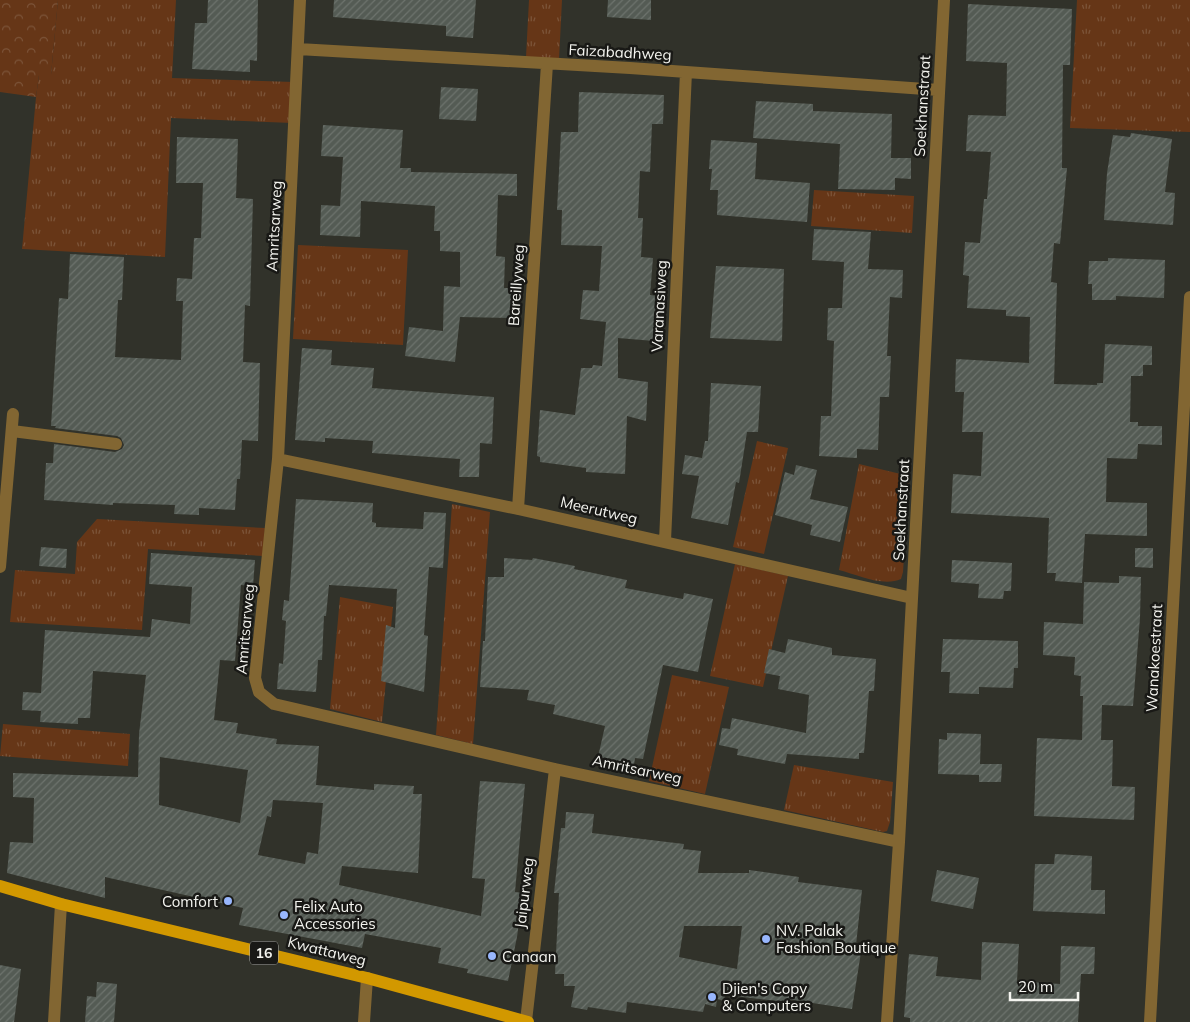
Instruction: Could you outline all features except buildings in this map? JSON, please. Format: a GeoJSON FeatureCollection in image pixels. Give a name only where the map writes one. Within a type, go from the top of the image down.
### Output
{"type":"FeatureCollection","features":[{"type":"Feature","properties":{"kind":"main road","name":"Kwattaweg"},"geometry":{"type":"LineString","coordinates":[[0,886],[61,904],[367,978],[527,1022]]}},
{"type":"Feature","properties":{"kind":"street","name":"Amritsarweg"},"geometry":{"type":"LineString","coordinates":[[300,0],[278,459],[255,678],[259,692],[274,704],[555,769],[899,842]]}},
{"type":"Feature","properties":{"kind":"street","name":"Soekhanstraat"},"geometry":{"type":"LineString","coordinates":[[887,1022],[899,842],[944,0]]}},
{"type":"Feature","properties":{"kind":"street","name":"Faizabadhweg"},"geometry":{"type":"LineString","coordinates":[[298,48],[939,90]]}},
{"type":"Feature","properties":{"kind":"street","name":"Bareillyweg"},"geometry":{"type":"LineString","coordinates":[[518,508],[547,64]]}},
{"type":"Feature","properties":{"kind":"street","name":"Varanasiweg"},"geometry":{"type":"LineString","coordinates":[[665,541],[686,72]]}},
{"type":"Feature","properties":{"kind":"street","name":"Wanakoestraat"},"geometry":{"type":"LineString","coordinates":[[1150,1022],[1190,297]]}},
{"type":"Feature","properties":{"kind":"street"},"geometry":{"type":"LineString","coordinates":[[0,567],[13,414]]}},
{"type":"Feature","properties":{"kind":"street"},"geometry":{"type":"LineString","coordinates":[[12,431],[116,444]]}},
{"type":"Feature","properties":{"kind":"street","name":"Meerutweg"},"geometry":{"type":"LineString","coordinates":[[278,459],[518,508],[912,598]]}},
{"type":"Feature","properties":{"kind":"street","name":"Jaipurweg"},"geometry":{"type":"LineString","coordinates":[[527,1022],[555,769]]}},
{"type":"Feature","properties":{"kind":"street"},"geometry":{"type":"LineString","coordinates":[[54,1022],[61,904]]}},
{"type":"Feature","properties":{"kind":"street"},"geometry":{"type":"LineString","coordinates":[[364,1022],[367,978]]}},
{"type":"Feature","properties":{"kind":"green space"},"geometry":{"type":"Polygon","coordinates":[[[0,0],[58,0],[51,75],[39,75],[36,97],[0,92],[0,0]]]}},
{"type":"Feature","properties":{"kind":"green space"},"geometry":{"type":"Polygon","coordinates":[[[58,0],[176,0],[172,78],[294,82],[293,123],[171,118],[165,257],[22,249],[39,75],[51,75],[58,0]]]}},
{"type":"Feature","properties":{"kind":"green space"},"geometry":{"type":"Polygon","coordinates":[[[529,0],[562,0],[559,60],[526,57],[529,0]]]}},
{"type":"Feature","properties":{"kind":"green space"},"geometry":{"type":"Polygon","coordinates":[[[1077,0],[1190,0],[1190,132],[1070,128],[1077,0]]]}},
{"type":"Feature","properties":{"kind":"green space"},"geometry":{"type":"Polygon","coordinates":[[[814,190],[914,196],[912,233],[811,226],[814,190]]]}},
{"type":"Feature","properties":{"kind":"green space"},"geometry":{"type":"Polygon","coordinates":[[[298,245],[408,250],[403,345],[293,339],[298,245]]]}},
{"type":"Feature","properties":{"kind":"green space"},"geometry":{"type":"Polygon","coordinates":[[[757,441],[788,448],[764,554],[733,547],[757,441]]]}},
{"type":"Feature","properties":{"kind":"green space"},"geometry":{"type":"Polygon","coordinates":[[[859,464],[909,476],[901,579],[886,582],[878,581],[839,570],[859,464]]]}},
{"type":"Feature","properties":{"kind":"green space"},"geometry":{"type":"Polygon","coordinates":[[[452,504],[490,512],[473,744],[436,735],[452,504]]]}},
{"type":"Feature","properties":{"kind":"green space"},"geometry":{"type":"Polygon","coordinates":[[[97,519],[265,528],[263,556],[148,549],[142,630],[10,622],[15,570],[75,574],[77,542],[97,519]]]}},
{"type":"Feature","properties":{"kind":"green space"},"geometry":{"type":"Polygon","coordinates":[[[735,564],[788,576],[763,687],[710,676],[735,564]]]}},
{"type":"Feature","properties":{"kind":"green space"},"geometry":{"type":"Polygon","coordinates":[[[340,597],[393,607],[382,722],[330,709],[340,597]]]}},
{"type":"Feature","properties":{"kind":"green space"},"geometry":{"type":"Polygon","coordinates":[[[672,675],[729,687],[705,794],[649,781],[672,675]]]}},
{"type":"Feature","properties":{"kind":"green space"},"geometry":{"type":"Polygon","coordinates":[[[3,724],[130,734],[128,766],[0,756],[3,724]]]}},
{"type":"Feature","properties":{"kind":"green space"},"geometry":{"type":"Polygon","coordinates":[[[794,765],[893,782],[890,822],[887,831],[883,832],[784,810],[794,765]]]}},
{"type":"Feature","properties":{"kind":"place","name":"Comfort"},"geometry":{"type":"Point","coordinates":[228,901]}},
{"type":"Feature","properties":{"kind":"place","name":"Felix Auto Accessories"},"geometry":{"type":"Point","coordinates":[284,915]}},
{"type":"Feature","properties":{"kind":"place","name":"NV. Palak Fashion Boutique"},"geometry":{"type":"Point","coordinates":[766,939]}},
{"type":"Feature","properties":{"kind":"place","name":"Canaan"},"geometry":{"type":"Point","coordinates":[492,956]}},
{"type":"Feature","properties":{"kind":"place","name":"Djien's Copy & Computers"},"geometry":{"type":"Point","coordinates":[712,997]}}]}
